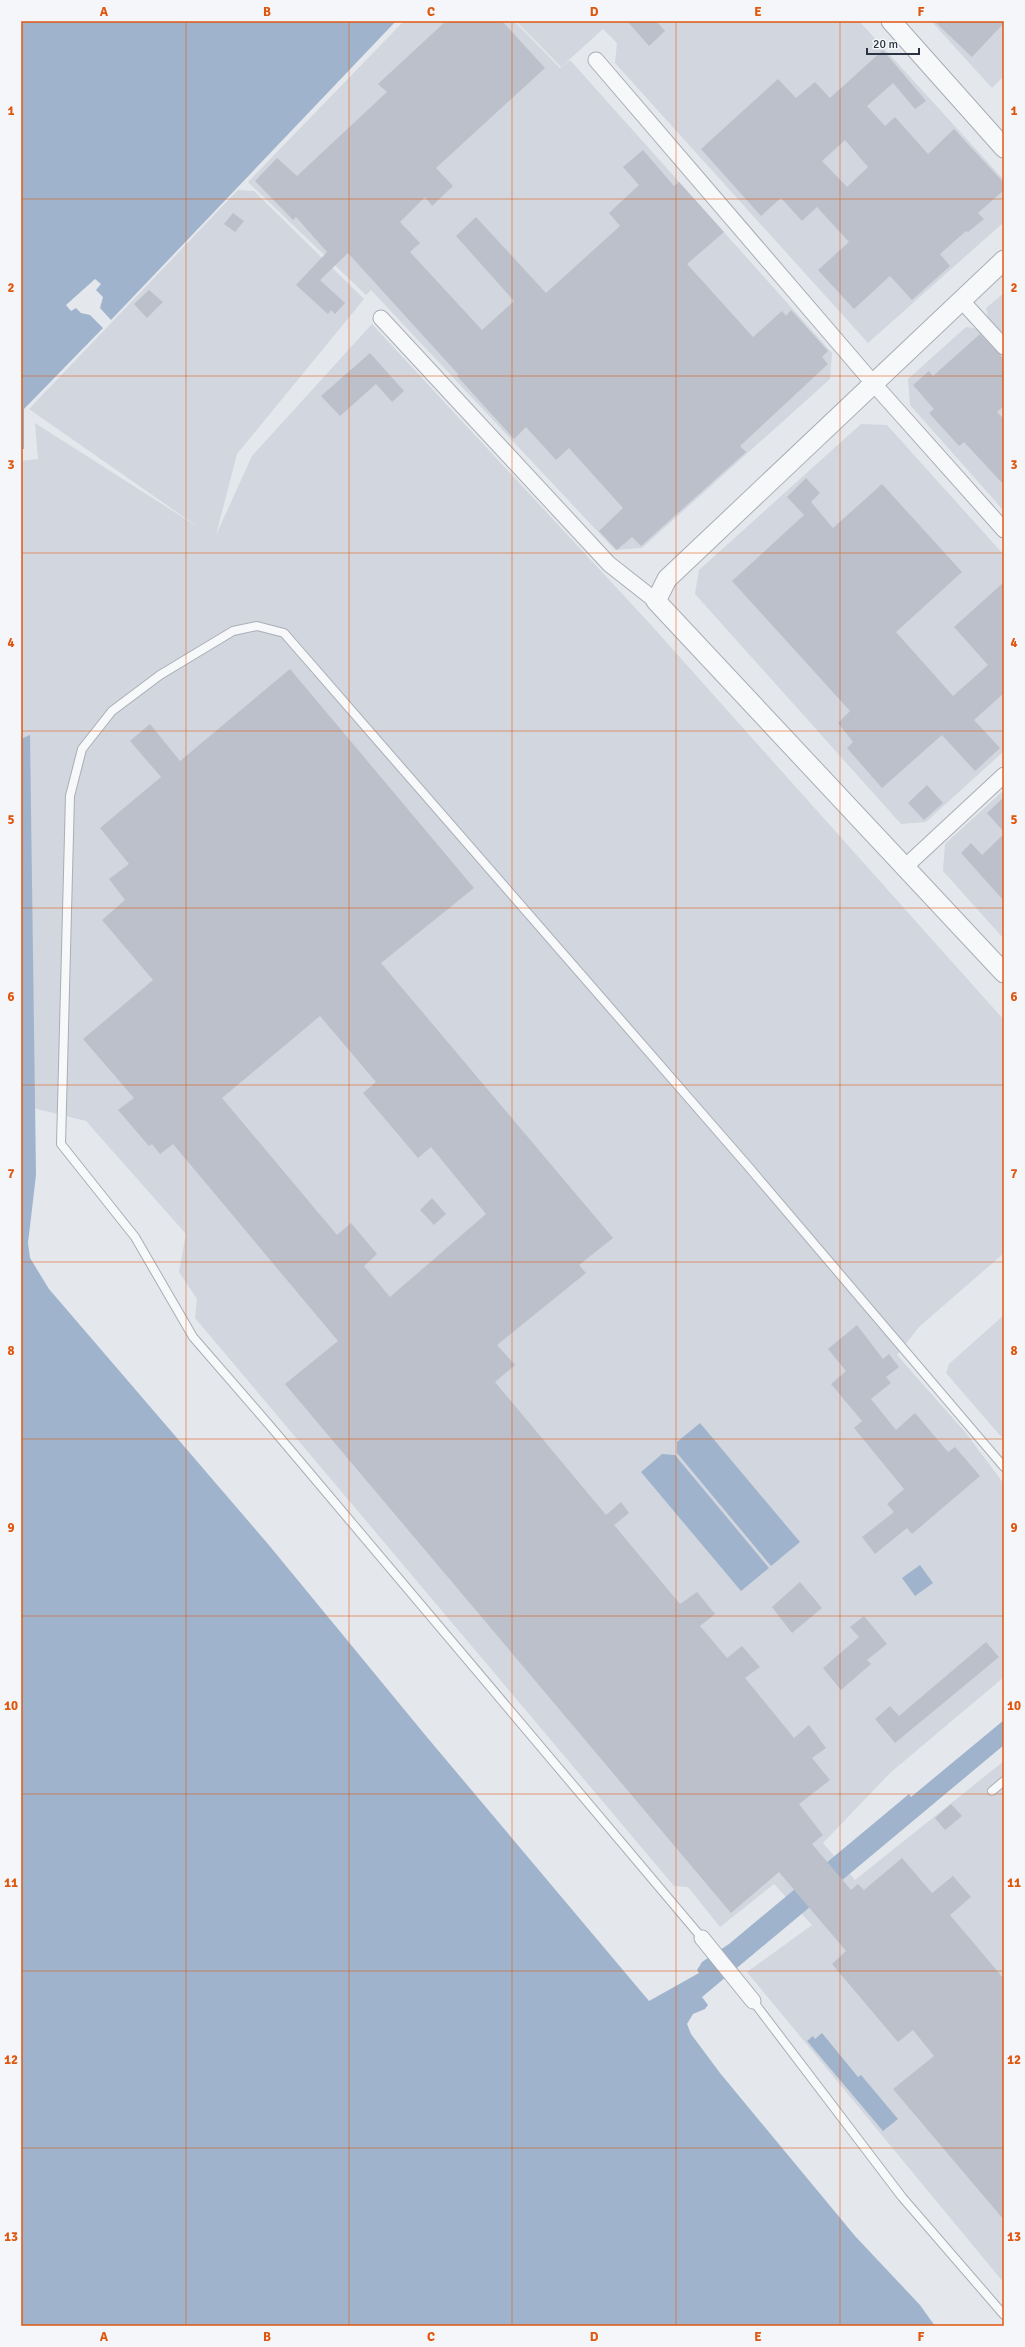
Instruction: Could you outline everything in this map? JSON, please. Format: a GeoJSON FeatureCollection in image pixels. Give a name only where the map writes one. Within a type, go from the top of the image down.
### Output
{"type":"FeatureCollection","features":[{"type":"Feature","properties":{"kind":"street"},"geometry":{"type":"LineString","coordinates":[[891,21],[1004,148]]}},
{"type":"Feature","properties":{"kind":"street"},"geometry":{"type":"LineString","coordinates":[[596,60],[872,383],[1004,530]]}},
{"type":"Feature","properties":{"kind":"street"},"geometry":{"type":"LineString","coordinates":[[656,601],[667,579],[872,383],[1004,260]]}},
{"type":"Feature","properties":{"kind":"street"},"geometry":{"type":"LineString","coordinates":[[961,300],[1004,347]]}},
{"type":"Feature","properties":{"kind":"street"},"geometry":{"type":"LineString","coordinates":[[381,318],[609,564],[656,601],[906,866],[1004,973]]}},
{"type":"Feature","properties":{"kind":"street"},"geometry":{"type":"LineString","coordinates":[[906,866],[1004,775]]}},
{"type":"Feature","properties":{"kind":"street"},"geometry":{"type":"LineString","coordinates":[[702,1938],[754,2001]]}},
{"type":"Feature","properties":{"kind":"lane"},"geometry":{"type":"LineString","coordinates":[[702,1938],[276,1433],[193,1337],[135,1237],[61,1144],[70,796],[82,749],[112,711],[160,675],[233,631],[257,626],[284,633],[747,1164],[1004,1467]]}},
{"type":"Feature","properties":{"kind":"lane"},"geometry":{"type":"LineString","coordinates":[[992,1791],[1004,1781]]}},
{"type":"Feature","properties":{"kind":"lane"},"geometry":{"type":"LineString","coordinates":[[754,2001],[902,2197],[1004,2315]]}},
{"type":"Feature","properties":{"kind":"shaded area"},"geometry":{"type":"Polygon","coordinates":[[[404,21],[514,21],[560,68],[570,60],[832,353],[830,379],[642,548],[615,550],[371,290],[366,295],[248,182],[404,21]]]}},
{"type":"Feature","properties":{"kind":"shaded area"},"geometry":{"type":"Polygon","coordinates":[[[516,21],[859,21],[1004,180],[1004,222],[868,343],[615,63],[617,43],[603,29],[561,67],[516,21]]]}},
{"type":"Feature","properties":{"kind":"shaded area"},"geometry":{"type":"Polygon","coordinates":[[[931,21],[1004,21],[1004,76],[992,88],[931,21]]]}},
{"type":"Feature","properties":{"kind":"shaded area"},"geometry":{"type":"Polygon","coordinates":[[[238,190],[254,191],[364,299],[237,454],[216,535],[252,456],[372,324],[651,625],[1004,1020],[1004,1253],[919,1327],[897,1355],[965,1432],[1004,1484],[1004,1677],[890,1773],[823,1843],[855,1880],[1004,1761],[1004,2283],[747,1972],[812,1925],[774,1884],[720,1927],[688,1887],[674,1886],[195,1318],[197,1299],[179,1272],[186,1234],[86,1121],[21,1105],[21,461],[38,459],[35,423],[201,529],[29,409],[238,190]]]}},
{"type":"Feature","properties":{"kind":"shaded area"},"geometry":{"type":"Polygon","coordinates":[[[1004,293],[1004,335],[988,318],[986,308],[1004,293]]]}},
{"type":"Feature","properties":{"kind":"shaded area"},"geometry":{"type":"Polygon","coordinates":[[[966,327],[980,329],[1004,356],[1004,511],[910,405],[908,379],[966,327]]]}},
{"type":"Feature","properties":{"kind":"shaded area"},"geometry":{"type":"Polygon","coordinates":[[[861,424],[887,425],[1004,555],[1004,751],[926,822],[901,824],[695,594],[699,570],[861,424]]]}},
{"type":"Feature","properties":{"kind":"shaded area"},"geometry":{"type":"Polygon","coordinates":[[[1004,790],[1004,939],[943,871],[945,844],[1004,790]]]}},
{"type":"Feature","properties":{"kind":"shaded area"},"geometry":{"type":"Polygon","coordinates":[[[1004,1315],[1004,1440],[946,1373],[949,1364],[1004,1315]]]}},
{"type":"Feature","properties":{"kind":"water"},"geometry":{"type":"Polygon","coordinates":[[[21,21],[396,21],[111,320],[100,308],[103,297],[96,290],[101,284],[95,279],[66,305],[71,311],[76,308],[81,313],[90,315],[103,328],[24,409],[24,449],[21,449],[21,21]]]}},
{"type":"Feature","properties":{"kind":"water"},"geometry":{"type":"Polygon","coordinates":[[[30,735],[36,1175],[28,1243],[30,1258],[49,1289],[268,1544],[426,1736],[649,2001],[699,1973],[697,1970],[702,1962],[729,1944],[909,1794],[911,1797],[1004,1720],[1004,1745],[702,1997],[708,2005],[705,2009],[693,2014],[687,2024],[691,2034],[720,2073],[855,2236],[920,2305],[935,2326],[21,2326],[21,739],[30,735]]]}},
{"type":"Feature","properties":{"kind":"water"},"geometry":{"type":"Polygon","coordinates":[[[700,1423],[800,1542],[771,1566],[677,1453],[677,1442],[700,1423]]]}},
{"type":"Feature","properties":{"kind":"water"},"geometry":{"type":"Polygon","coordinates":[[[662,1454],[675,1455],[769,1568],[741,1591],[641,1472],[662,1454]]]}},
{"type":"Feature","properties":{"kind":"water"},"geometry":{"type":"Polygon","coordinates":[[[920,1565],[933,1583],[915,1596],[902,1578],[920,1565]]]}},
{"type":"Feature","properties":{"kind":"water"},"geometry":{"type":"Polygon","coordinates":[[[822,2033],[858,2077],[861,2075],[898,2119],[883,2131],[807,2041],[813,2036],[815,2039],[822,2033]]]}},
{"type":"Feature","properties":{"kind":"building"},"geometry":{"type":"Polygon","coordinates":[[[446,21],[502,21],[545,68],[436,168],[453,186],[432,206],[425,197],[400,222],[420,243],[410,252],[482,330],[514,301],[456,236],[476,217],[546,293],[620,226],[609,213],[639,185],[623,167],[643,150],[674,186],[679,182],[724,232],[687,264],[753,337],[782,311],[786,316],[791,310],[828,351],[822,357],[828,364],[740,446],[746,452],[641,546],[632,537],[617,550],[599,531],[623,508],[569,448],[556,460],[526,427],[514,439],[457,376],[458,374],[348,253],[320,280],[345,303],[335,314],[331,310],[328,314],[296,285],[327,252],[296,217],[293,220],[255,181],[277,158],[297,176],[387,92],[378,84],[446,21]]]}},
{"type":"Feature","properties":{"kind":"building"},"geometry":{"type":"Polygon","coordinates":[[[627,21],[656,21],[665,31],[649,46],[627,21]]]}},
{"type":"Feature","properties":{"kind":"building"},"geometry":{"type":"Polygon","coordinates":[[[934,21],[1004,21],[1004,23],[972,57],[934,21]]]}},
{"type":"Feature","properties":{"kind":"building"},"geometry":{"type":"Polygon","coordinates":[[[883,50],[926,101],[915,109],[893,83],[867,106],[885,126],[895,117],[928,154],[954,129],[1004,183],[1004,190],[978,213],[984,219],[968,232],[966,231],[940,254],[950,266],[912,300],[890,276],[854,309],[818,270],[849,242],[817,207],[802,221],[781,198],[761,216],[701,149],[778,79],[796,98],[815,82],[830,98],[883,50]],[[845,140],[822,161],[847,187],[868,167],[845,140]]]}},
{"type":"Feature","properties":{"kind":"building"},"geometry":{"type":"Polygon","coordinates":[[[233,213],[244,221],[235,232],[224,224],[233,213]]]}},
{"type":"Feature","properties":{"kind":"building"},"geometry":{"type":"Polygon","coordinates":[[[149,290],[163,302],[147,318],[134,304],[149,290]]]}},
{"type":"Feature","properties":{"kind":"building"},"geometry":{"type":"Polygon","coordinates":[[[980,334],[1004,359],[1004,406],[997,412],[1004,419],[1004,485],[964,442],[959,446],[929,413],[934,409],[913,385],[929,371],[933,376],[980,334]]]}},
{"type":"Feature","properties":{"kind":"building"},"geometry":{"type":"Polygon","coordinates":[[[370,353],[404,391],[392,402],[376,384],[340,416],[321,396],[370,353]]]}},
{"type":"Feature","properties":{"kind":"building"},"geometry":{"type":"Polygon","coordinates":[[[806,478],[820,493],[811,502],[833,528],[882,484],[962,572],[896,632],[953,696],[988,665],[954,627],[1004,582],[1004,693],[974,720],[1000,748],[975,771],[942,735],[882,788],[847,748],[853,742],[838,723],[850,711],[732,581],[804,515],[787,497],[806,478]]]}},
{"type":"Feature","properties":{"kind":"building"},"geometry":{"type":"Polygon","coordinates":[[[290,669],[474,888],[381,963],[613,1238],[579,1265],[586,1273],[497,1345],[515,1365],[495,1382],[606,1515],[621,1502],[629,1513],[614,1525],[680,1604],[697,1592],[715,1614],[700,1626],[727,1658],[742,1646],[760,1667],[745,1678],[794,1738],[809,1725],[826,1748],[812,1758],[830,1780],[799,1804],[823,1835],[812,1844],[851,1890],[858,1884],[864,1890],[902,1858],[932,1893],[953,1876],[971,1897],[950,1915],[1004,1979],[1004,2220],[893,2089],[934,2056],[913,2030],[898,2042],[832,1964],[846,1951],[779,1872],[731,1913],[285,1384],[338,1341],[173,1144],[160,1154],[152,1144],[149,1146],[118,1110],[134,1098],[83,1039],[153,980],[102,920],[125,900],[109,879],[129,864],[100,828],[161,777],[130,741],[150,724],[180,761],[290,669]],[[320,1016],[222,1098],[337,1235],[351,1223],[377,1254],[364,1266],[390,1297],[486,1214],[431,1147],[418,1158],[363,1093],[376,1082],[320,1016]]]}},
{"type":"Feature","properties":{"kind":"building"},"geometry":{"type":"Polygon","coordinates":[[[927,785],[943,803],[924,820],[908,803],[927,785]]]}},
{"type":"Feature","properties":{"kind":"building"},"geometry":{"type":"Polygon","coordinates":[[[1004,797],[1004,832],[987,813],[1004,797]]]}},
{"type":"Feature","properties":{"kind":"building"},"geometry":{"type":"Polygon","coordinates":[[[1004,834],[1004,901],[961,853],[971,843],[982,855],[1004,834]]]}},
{"type":"Feature","properties":{"kind":"building"},"geometry":{"type":"Polygon","coordinates":[[[432,1198],[446,1214],[434,1225],[420,1210],[432,1198]]]}},
{"type":"Feature","properties":{"kind":"building"},"geometry":{"type":"Polygon","coordinates":[[[857,1325],[883,1359],[889,1354],[899,1367],[886,1377],[891,1383],[871,1399],[896,1430],[915,1413],[948,1452],[955,1447],[980,1476],[912,1534],[907,1528],[875,1554],[862,1537],[894,1512],[887,1504],[904,1489],[854,1428],[862,1421],[831,1384],[846,1371],[828,1349],[857,1325]]]}},
{"type":"Feature","properties":{"kind":"building"},"geometry":{"type":"Polygon","coordinates":[[[800,1582],[822,1608],[792,1633],[772,1607],[800,1582]]]}},
{"type":"Feature","properties":{"kind":"building"},"geometry":{"type":"Polygon","coordinates":[[[864,1616],[887,1644],[867,1660],[871,1664],[841,1690],[823,1668],[859,1637],[850,1627],[864,1616]]]}},
{"type":"Feature","properties":{"kind":"building"},"geometry":{"type":"Polygon","coordinates":[[[986,1642],[999,1657],[895,1743],[875,1719],[890,1706],[899,1716],[986,1642]]]}},
{"type":"Feature","properties":{"kind":"building"},"geometry":{"type":"Polygon","coordinates":[[[951,1804],[962,1816],[945,1830],[935,1818],[951,1804]]]}}]}
